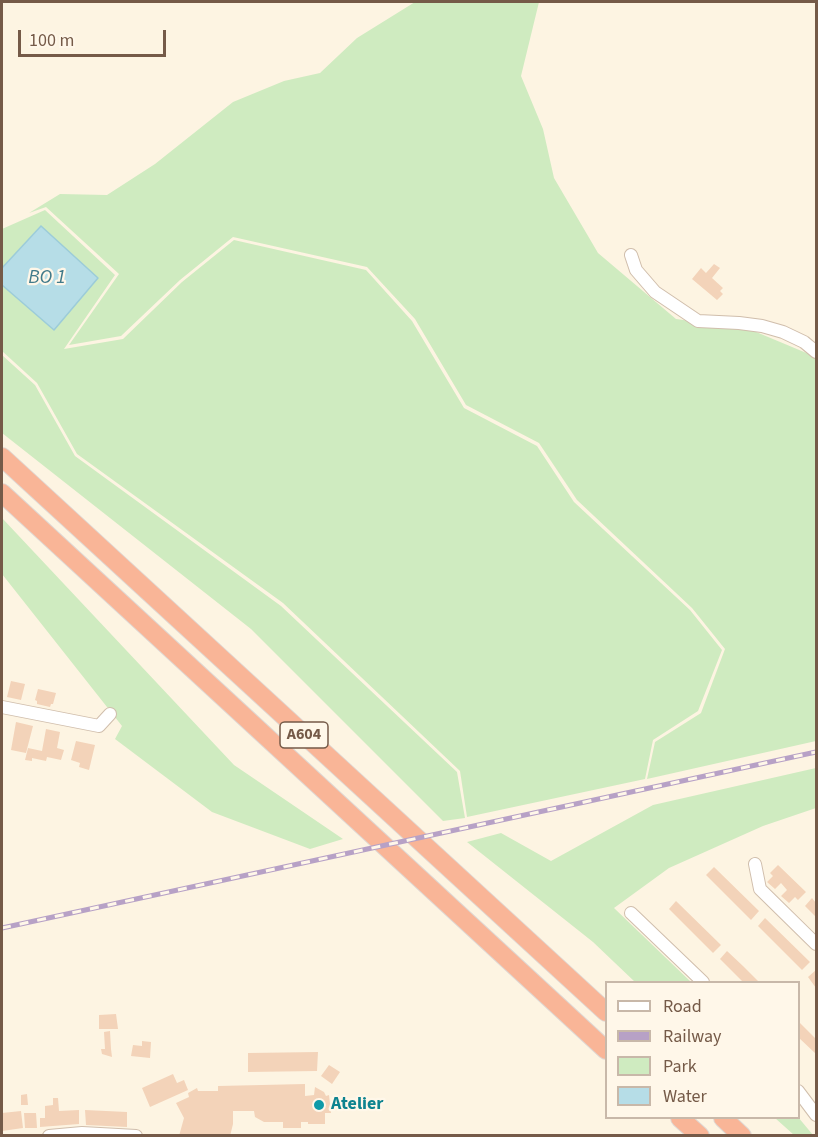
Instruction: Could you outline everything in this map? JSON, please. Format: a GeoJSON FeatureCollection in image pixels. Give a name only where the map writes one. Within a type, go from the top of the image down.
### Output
{"type":"FeatureCollection","features":[{"type":"Feature","properties":{"kind":"highway","name":"A604"},"geometry":{"type":"LineString","coordinates":[[2,457],[605,1011]]}},
{"type":"Feature","properties":{"kind":"highway","name":"A604"},"geometry":{"type":"LineString","coordinates":[[2,493],[605,1049]]}},
{"type":"Feature","properties":{"kind":"highway"},"geometry":{"type":"LineString","coordinates":[[681,1119],[700,1136]]}},
{"type":"Feature","properties":{"kind":"highway"},"geometry":{"type":"LineString","coordinates":[[724,1119],[742,1136]]}},
{"type":"Feature","properties":{"kind":"street"},"geometry":{"type":"LineString","coordinates":[[632,255],[636,270],[656,292],[698,321],[762,326],[783,332],[804,342],[816,352]]}},
{"type":"Feature","properties":{"kind":"street"},"geometry":{"type":"LineString","coordinates":[[2,707],[99,726],[110,714]]}},
{"type":"Feature","properties":{"kind":"street"},"geometry":{"type":"LineString","coordinates":[[755,864],[760,889],[816,944]]}},
{"type":"Feature","properties":{"kind":"street"},"geometry":{"type":"LineString","coordinates":[[631,913],[702,981]]}},
{"type":"Feature","properties":{"kind":"street"},"geometry":{"type":"LineString","coordinates":[[800,1094],[816,1115]]}},
{"type":"Feature","properties":{"kind":"street"},"geometry":{"type":"LineString","coordinates":[[49,1136],[82,1133],[136,1136]]}},
{"type":"Feature","properties":{"kind":"green space"},"geometry":{"type":"Polygon","coordinates":[[[415,2],[539,2],[521,76],[543,129],[554,178],[598,253],[676,319],[749,329],[816,357],[816,741],[647,779],[655,742],[701,713],[725,649],[692,608],[577,500],[539,443],[466,405],[415,319],[367,267],[233,237],[180,280],[121,336],[69,345],[119,274],[46,207],[29,213],[60,194],[107,195],[155,164],[233,102],[284,81],[320,73],[357,38],[415,2]]]}},
{"type":"Feature","properties":{"kind":"green space"},"geometry":{"type":"Polygon","coordinates":[[[45,210],[115,275],[64,349],[123,339],[182,282],[234,240],[366,270],[412,321],[464,408],[537,446],[574,502],[690,610],[722,650],[698,711],[653,740],[645,779],[467,817],[460,771],[283,603],[77,454],[37,383],[2,351],[2,285],[54,329],[41,226],[2,268],[2,229],[45,210]]]}},
{"type":"Feature","properties":{"kind":"green space"},"geometry":{"type":"Polygon","coordinates":[[[2,355],[35,385],[75,456],[281,606],[457,772],[465,818],[443,821],[251,629],[2,433],[2,355]]]}},
{"type":"Feature","properties":{"kind":"green space"},"geometry":{"type":"Polygon","coordinates":[[[2,518],[234,765],[343,839],[310,849],[212,812],[115,739],[122,726],[2,574],[2,518]]]}},
{"type":"Feature","properties":{"kind":"green space"},"geometry":{"type":"Polygon","coordinates":[[[816,768],[816,808],[763,826],[669,868],[614,908],[690,981],[634,981],[593,942],[467,842],[501,833],[551,861],[653,805],[816,768]]]}},
{"type":"Feature","properties":{"kind":"green space"},"geometry":{"type":"Polygon","coordinates":[[[776,1119],[800,1119],[813,1135],[794,1135],[776,1119]]]}},
{"type":"Feature","properties":{"kind":"water","name":"BO 1"},"geometry":{"type":"Polygon","coordinates":[[[41,226],[98,278],[54,330],[2,285],[2,268],[41,226]]]}},
{"type":"Feature","properties":{"kind":"building"},"geometry":{"type":"Polygon","coordinates":[[[714,264],[720,268],[712,278],[723,288],[720,291],[723,294],[717,300],[692,279],[701,268],[706,273],[714,264]]]}},
{"type":"Feature","properties":{"kind":"building"},"geometry":{"type":"Polygon","coordinates":[[[11,681],[25,684],[21,700],[7,697],[11,681]]]}},
{"type":"Feature","properties":{"kind":"building"},"geometry":{"type":"Polygon","coordinates":[[[38,689],[56,693],[50,707],[37,704],[35,700],[38,689]]]}},
{"type":"Feature","properties":{"kind":"building"},"geometry":{"type":"Polygon","coordinates":[[[16,722],[33,726],[26,753],[11,750],[16,722]]]}},
{"type":"Feature","properties":{"kind":"building"},"geometry":{"type":"Polygon","coordinates":[[[46,729],[60,732],[57,748],[64,750],[61,760],[47,757],[46,761],[32,758],[32,761],[25,760],[28,748],[42,751],[46,729]]]}},
{"type":"Feature","properties":{"kind":"building"},"geometry":{"type":"Polygon","coordinates":[[[76,741],[95,745],[89,770],[79,767],[80,763],[71,760],[76,741]]]}},
{"type":"Feature","properties":{"kind":"building"},"geometry":{"type":"Polygon","coordinates":[[[778,865],[806,892],[798,900],[795,897],[789,903],[781,896],[787,890],[781,883],[775,889],[767,882],[773,876],[770,873],[778,865]]]}},
{"type":"Feature","properties":{"kind":"building"},"geometry":{"type":"Polygon","coordinates":[[[714,867],[759,911],[751,920],[706,875],[714,867]]]}},
{"type":"Feature","properties":{"kind":"building"},"geometry":{"type":"Polygon","coordinates":[[[812,898],[816,903],[816,917],[805,906],[812,898]]]}},
{"type":"Feature","properties":{"kind":"building"},"geometry":{"type":"Polygon","coordinates":[[[676,901],[721,945],[713,953],[669,909],[676,901]]]}},
{"type":"Feature","properties":{"kind":"building"},"geometry":{"type":"Polygon","coordinates":[[[765,918],[810,962],[802,970],[758,926],[765,918]]]}},
{"type":"Feature","properties":{"kind":"building"},"geometry":{"type":"Polygon","coordinates":[[[727,951],[758,981],[742,981],[720,959],[727,951]]]}},
{"type":"Feature","properties":{"kind":"building"},"geometry":{"type":"Polygon","coordinates":[[[816,970],[816,988],[808,977],[816,970]]]}},
{"type":"Feature","properties":{"kind":"building"},"geometry":{"type":"Polygon","coordinates":[[[116,1014],[118,1029],[99,1029],[99,1015],[116,1014]]]}},
{"type":"Feature","properties":{"kind":"building"},"geometry":{"type":"Polygon","coordinates":[[[800,1023],[816,1039],[816,1054],[800,1039],[800,1023]]]}},
{"type":"Feature","properties":{"kind":"building"},"geometry":{"type":"Polygon","coordinates":[[[110,1031],[112,1057],[102,1054],[101,1049],[105,1049],[104,1032],[110,1031]]]}},
{"type":"Feature","properties":{"kind":"building"},"geometry":{"type":"Polygon","coordinates":[[[142,1041],[151,1042],[150,1058],[131,1056],[133,1045],[142,1046],[142,1041]]]}},
{"type":"Feature","properties":{"kind":"building"},"geometry":{"type":"Polygon","coordinates":[[[318,1052],[317,1071],[248,1072],[248,1053],[318,1052]]]}},
{"type":"Feature","properties":{"kind":"building"},"geometry":{"type":"Polygon","coordinates":[[[329,1065],[340,1072],[332,1084],[321,1076],[329,1065]]]}},
{"type":"Feature","properties":{"kind":"building"},"geometry":{"type":"Polygon","coordinates":[[[173,1074],[177,1083],[184,1080],[188,1090],[150,1107],[142,1088],[173,1074]]]}},
{"type":"Feature","properties":{"kind":"building"},"geometry":{"type":"Polygon","coordinates":[[[305,1084],[305,1096],[314,1095],[315,1087],[324,1092],[326,1096],[329,1095],[331,1113],[325,1113],[325,1124],[301,1122],[301,1128],[283,1128],[283,1122],[264,1122],[255,1117],[254,1111],[233,1111],[230,1136],[179,1136],[184,1118],[176,1103],[189,1097],[188,1093],[197,1088],[198,1091],[218,1091],[218,1086],[305,1084]]]}},
{"type":"Feature","properties":{"kind":"building"},"geometry":{"type":"Polygon","coordinates":[[[27,1094],[28,1105],[21,1105],[21,1095],[27,1094]]]}},
{"type":"Feature","properties":{"kind":"building"},"geometry":{"type":"Polygon","coordinates":[[[53,1098],[58,1098],[59,1111],[79,1110],[79,1124],[40,1127],[40,1118],[45,1118],[45,1106],[53,1105],[53,1098]]]}},
{"type":"Feature","properties":{"kind":"building"},"geometry":{"type":"Polygon","coordinates":[[[85,1110],[127,1112],[127,1127],[86,1125],[85,1110]]]}},
{"type":"Feature","properties":{"kind":"building"},"geometry":{"type":"Polygon","coordinates":[[[21,1111],[23,1128],[2,1131],[2,1113],[21,1111]]]}},
{"type":"Feature","properties":{"kind":"building"},"geometry":{"type":"Polygon","coordinates":[[[24,1113],[36,1113],[37,1128],[25,1128],[24,1113]]]}},
{"type":"Feature","properties":{"kind":"railway"},"geometry":{"type":"LineString","coordinates":[[2,928],[816,752]]}},
{"type":"Feature","properties":{"kind":"place","name":"Atelier"},"geometry":{"type":"Point","coordinates":[319,1105]}}]}
